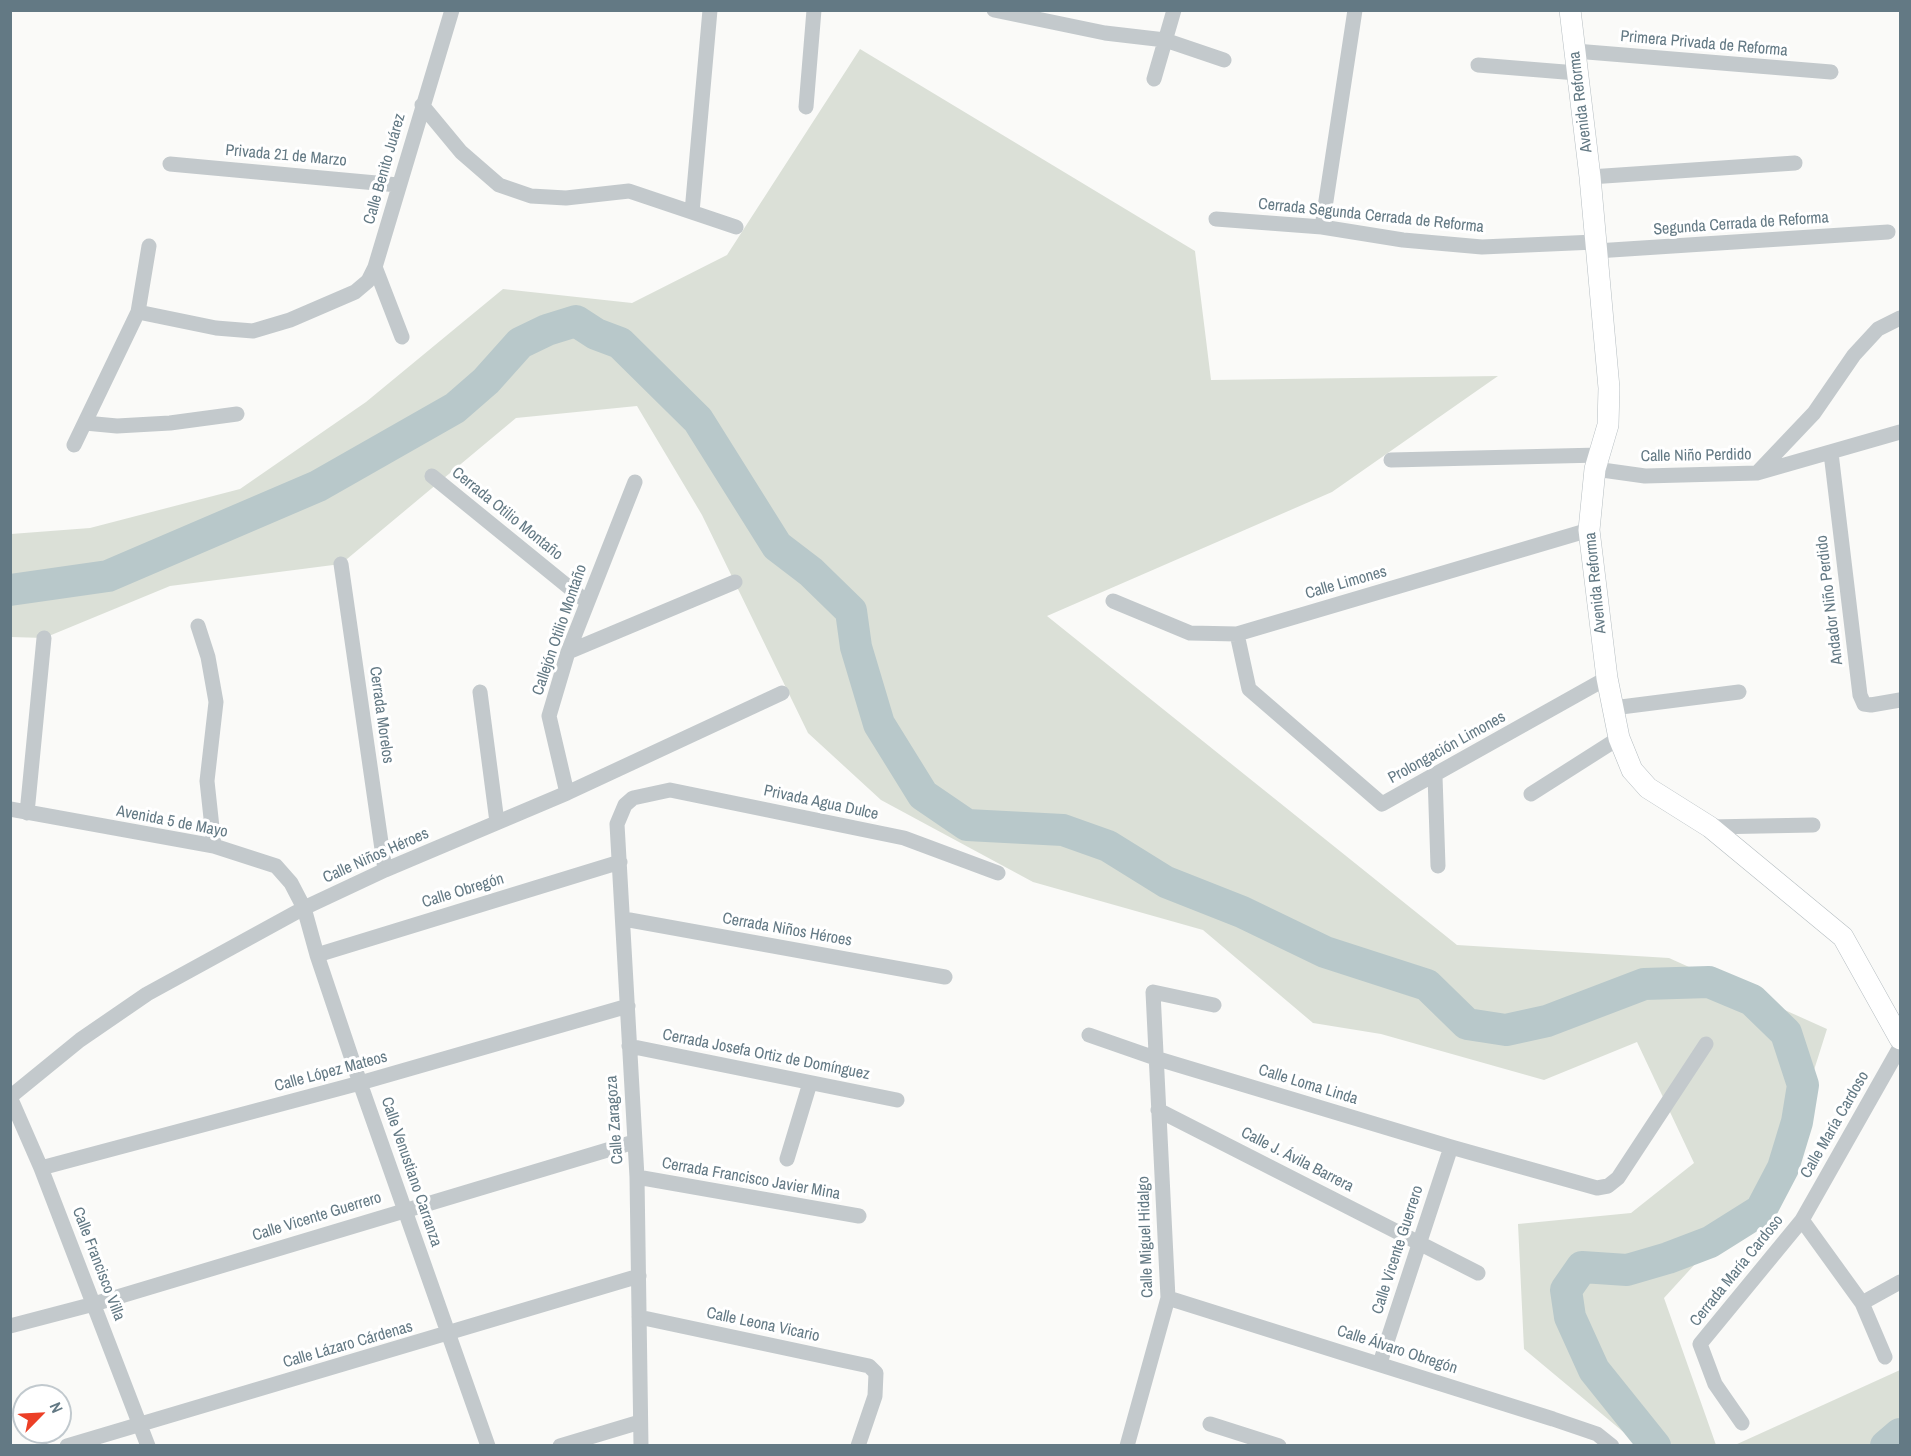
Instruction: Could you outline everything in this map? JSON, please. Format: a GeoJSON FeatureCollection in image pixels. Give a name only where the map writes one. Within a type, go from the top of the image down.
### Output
{"type":"FeatureCollection","features":[{"type":"Feature","properties":{"kind":"street","name":"Calle Benito Juárez"},"geometry":{"type":"LineString","coordinates":[[375,267],[452,10]]}},
{"type":"Feature","properties":{"kind":"street"},"geometry":{"type":"LineString","coordinates":[[692,212],[710,10]]}},
{"type":"Feature","properties":{"kind":"street"},"geometry":{"type":"LineString","coordinates":[[807,107],[814,10]]}},
{"type":"Feature","properties":{"kind":"street"},"geometry":{"type":"LineString","coordinates":[[994,10],[1105,33],[1165,40],[1224,60]]}},
{"type":"Feature","properties":{"kind":"street"},"geometry":{"type":"LineString","coordinates":[[1154,79],[1174,10]]}},
{"type":"Feature","properties":{"kind":"street"},"geometry":{"type":"LineString","coordinates":[[1322,227],[1355,10]]}},
{"type":"Feature","properties":{"kind":"street","name":"Avenida Reforma"},"geometry":{"type":"LineString","coordinates":[[1570,10],[1590,177],[1610,388],[1608,425],[1597,462],[1590,530],[1607,678],[1619,738],[1632,770],[1648,788],[1710,827],[1843,938],[1900,1039]]}},
{"type":"Feature","properties":{"kind":"street","name":"Primera Privada de Reforma"},"geometry":{"type":"LineString","coordinates":[[1575,51],[1831,72]]}},
{"type":"Feature","properties":{"kind":"street"},"geometry":{"type":"LineString","coordinates":[[1478,65],[1577,73]]}},
{"type":"Feature","properties":{"kind":"street"},"geometry":{"type":"LineString","coordinates":[[422,105],[461,152],[499,185],[531,196],[566,198],[629,191],[736,227]]}},
{"type":"Feature","properties":{"kind":"street"},"geometry":{"type":"LineString","coordinates":[[1590,177],[1795,163]]}},
{"type":"Feature","properties":{"kind":"street","name":"Privada 21 de Marzo"},"geometry":{"type":"LineString","coordinates":[[170,164],[398,185]]}},
{"type":"Feature","properties":{"kind":"street","name":"Cerrada Segunda Cerrada de Reforma"},"geometry":{"type":"LineString","coordinates":[[1216,219],[1322,227],[1402,240],[1482,247],[1595,247]]}},
{"type":"Feature","properties":{"kind":"street","name":"Segunda Cerrada de Reforma"},"geometry":{"type":"LineString","coordinates":[[1595,247],[1888,232]]}},
{"type":"Feature","properties":{"kind":"street"},"geometry":{"type":"LineString","coordinates":[[74,445],[138,312],[149,246]]}},
{"type":"Feature","properties":{"kind":"street"},"geometry":{"type":"LineString","coordinates":[[138,312],[216,328],[253,331],[290,320],[355,292],[368,281],[375,267]]}},
{"type":"Feature","properties":{"kind":"street"},"geometry":{"type":"LineString","coordinates":[[375,267],[402,337]]}},
{"type":"Feature","properties":{"kind":"street"},"geometry":{"type":"LineString","coordinates":[[1757,473],[1814,413],[1854,355],[1878,329],[1900,318]]}},
{"type":"Feature","properties":{"kind":"street"},"geometry":{"type":"LineString","coordinates":[[85,423],[117,426],[237,414]]}},
{"type":"Feature","properties":{"kind":"street","name":"Calle Niño Perdido"},"geometry":{"type":"LineString","coordinates":[[1391,460],[1597,462],[1645,476],[1757,473],[1900,432]]}},
{"type":"Feature","properties":{"kind":"street","name":"Andador Niño Perdido"},"geometry":{"type":"LineString","coordinates":[[1831,453],[1860,695],[1864,704],[1871,705],[1900,700]]}},
{"type":"Feature","properties":{"kind":"street","name":"Cerrada Otilio Montaño"},"geometry":{"type":"LineString","coordinates":[[432,476],[587,602]]}},
{"type":"Feature","properties":{"kind":"street","name":"Callejón Otilio Montaño"},"geometry":{"type":"LineString","coordinates":[[567,793],[549,716],[568,652],[635,482]]}},
{"type":"Feature","properties":{"kind":"street","name":"Calle Limones"},"geometry":{"type":"LineString","coordinates":[[1113,601],[1190,633],[1237,634],[1590,530]]}},
{"type":"Feature","properties":{"kind":"street","name":"Cerrada Morelos"},"geometry":{"type":"LineString","coordinates":[[341,564],[385,870]]}},
{"type":"Feature","properties":{"kind":"street"},"geometry":{"type":"LineString","coordinates":[[568,652],[735,582]]}},
{"type":"Feature","properties":{"kind":"street"},"geometry":{"type":"LineString","coordinates":[[198,626],[208,657],[216,702],[207,781],[214,846]]}},
{"type":"Feature","properties":{"kind":"street","name":"Prolongación Limones"},"geometry":{"type":"LineString","coordinates":[[1237,634],[1249,689],[1382,804],[1607,678]]}},
{"type":"Feature","properties":{"kind":"street"},"geometry":{"type":"LineString","coordinates":[[27,813],[44,638]]}},
{"type":"Feature","properties":{"kind":"street"},"geometry":{"type":"LineString","coordinates":[[480,692],[497,822]]}},
{"type":"Feature","properties":{"kind":"street"},"geometry":{"type":"LineString","coordinates":[[1613,708],[1740,692]]}},
{"type":"Feature","properties":{"kind":"street","name":"Calle Niños Héroes"},"geometry":{"type":"LineString","coordinates":[[10,1097],[80,1040],[147,994],[306,914],[385,870],[567,793],[782,693]]}},
{"type":"Feature","properties":{"kind":"street"},"geometry":{"type":"LineString","coordinates":[[1531,794],[1619,738]]}},
{"type":"Feature","properties":{"kind":"street"},"geometry":{"type":"LineString","coordinates":[[1435,776],[1438,866]]}},
{"type":"Feature","properties":{"kind":"street","name":"Privada Agua Dulce"},"geometry":{"type":"LineString","coordinates":[[633,798],[670,790],[904,838],[999,873]]}},
{"type":"Feature","properties":{"kind":"street","name":"Calle Zaragoza"},"geometry":{"type":"LineString","coordinates":[[633,798],[625,805],[617,824],[637,1176],[641,1446]]}},
{"type":"Feature","properties":{"kind":"street","name":"Avenida 5 de Mayo"},"geometry":{"type":"LineString","coordinates":[[10,809],[214,846],[276,866],[291,883],[306,914]]}},
{"type":"Feature","properties":{"kind":"street"},"geometry":{"type":"LineString","coordinates":[[1710,827],[1813,825]]}},
{"type":"Feature","properties":{"kind":"street","name":"Calle Obregón"},"geometry":{"type":"LineString","coordinates":[[315,948],[620,862]]}},
{"type":"Feature","properties":{"kind":"street","name":"Calle Venustiano Carranza"},"geometry":{"type":"LineString","coordinates":[[306,914],[360,1083],[488,1446]]}},
{"type":"Feature","properties":{"kind":"street","name":"Cerrada Niños Héroes"},"geometry":{"type":"LineString","coordinates":[[624,919],[945,977]]}},
{"type":"Feature","properties":{"kind":"street","name":"Calle Miguel Hidalgo"},"geometry":{"type":"LineString","coordinates":[[1127,1446],[1168,1298],[1153,992],[1214,1005]]}},
{"type":"Feature","properties":{"kind":"street","name":"Calle López Mateos"},"geometry":{"type":"LineString","coordinates":[[41,1168],[360,1083],[628,1006]]}},
{"type":"Feature","properties":{"kind":"street","name":"Calle Loma Linda"},"geometry":{"type":"LineString","coordinates":[[1089,1035],[1155,1058],[1450,1147],[1597,1188],[1608,1186],[1618,1178],[1706,1044]]}},
{"type":"Feature","properties":{"kind":"street","name":"Cerrada Josefa Ortiz de Domínguez"},"geometry":{"type":"LineString","coordinates":[[629,1046],[897,1100]]}},
{"type":"Feature","properties":{"kind":"street","name":"Calle María Cardoso"},"geometry":{"type":"LineString","coordinates":[[1802,1220],[1900,1047]]}},
{"type":"Feature","properties":{"kind":"street"},"geometry":{"type":"LineString","coordinates":[[787,1159],[810,1083]]}},
{"type":"Feature","properties":{"kind":"street","name":"Calle Francisco Villa"},"geometry":{"type":"LineString","coordinates":[[10,1097],[41,1168],[148,1446]]}},
{"type":"Feature","properties":{"kind":"street","name":"Calle J. Ávila Barrera"},"geometry":{"type":"LineString","coordinates":[[1158,1110],[1478,1273]]}},
{"type":"Feature","properties":{"kind":"street","name":"Calle Vicente Guerrero"},"geometry":{"type":"LineString","coordinates":[[10,1326],[94,1304],[634,1142]]}},
{"type":"Feature","properties":{"kind":"street","name":"Calle Vicente Guerrero"},"geometry":{"type":"LineString","coordinates":[[1380,1363],[1450,1147]]}},
{"type":"Feature","properties":{"kind":"street","name":"Cerrada Francisco Javier Mina"},"geometry":{"type":"LineString","coordinates":[[637,1176],[859,1216]]}},
{"type":"Feature","properties":{"kind":"street"},"geometry":{"type":"LineString","coordinates":[[1802,1220],[1862,1303],[1885,1357]]}},
{"type":"Feature","properties":{"kind":"street","name":"Cerrada María Cardoso"},"geometry":{"type":"LineString","coordinates":[[1742,1423],[1715,1384],[1700,1344],[1802,1220]]}},
{"type":"Feature","properties":{"kind":"street","name":"Calle Lázaro Cárdenas"},"geometry":{"type":"LineString","coordinates":[[67,1446],[639,1276]]}},
{"type":"Feature","properties":{"kind":"street"},"geometry":{"type":"LineString","coordinates":[[1862,1303],[1900,1282]]}},
{"type":"Feature","properties":{"kind":"street","name":"Calle Álvaro Obregón"},"geometry":{"type":"LineString","coordinates":[[1168,1298],[1380,1363],[1597,1434],[1612,1446]]}},
{"type":"Feature","properties":{"kind":"street","name":"Calle Leona Vicario"},"geometry":{"type":"LineString","coordinates":[[639,1317],[869,1366],[876,1373],[875,1396],[858,1446]]}},
{"type":"Feature","properties":{"kind":"street"},"geometry":{"type":"LineString","coordinates":[[560,1446],[640,1422]]}},
{"type":"Feature","properties":{"kind":"street"},"geometry":{"type":"LineString","coordinates":[[1210,1424],[1271,1444]]}},
{"type":"Feature","properties":{"kind":"shaded area"},"geometry":{"type":"Polygon","coordinates":[[[860,49],[1195,251],[1211,380],[1498,376],[1332,492],[1047,616],[1457,945],[1669,958],[1827,1029],[1783,1168],[1664,1298],[1716,1445],[1639,1445],[1524,1349],[1518,1224],[1631,1213],[1694,1163],[1637,1042],[1544,1080],[1381,1034],[1313,1023],[1203,930],[1033,882],[881,800],[808,733],[702,515],[637,406],[516,418],[341,564],[170,586],[44,638],[11,637],[11,534],[90,528],[240,489],[366,402],[503,289],[632,303],[727,255],[860,49]]]}},
{"type":"Feature","properties":{"kind":"shaded area"},"geometry":{"type":"Polygon","coordinates":[[[1900,1370],[1900,1445],[1735,1445],[1900,1370]]]}},
{"type":"Feature","properties":{"kind":"waterway"},"geometry":{"type":"LineString","coordinates":[[10,590],[108,576],[318,486],[455,408],[486,381],[520,343],[547,330],[576,321],[596,334],[620,343],[698,420],[777,546],[811,572],[851,611],[856,647],[879,724],[923,795],[967,825],[1063,830],[1108,846],[1166,882],[1242,912],[1325,952],[1427,985],[1467,1024],[1506,1030],[1547,1021],[1644,984],[1709,982],[1752,1000],[1786,1033],[1803,1085],[1797,1122],[1783,1168],[1761,1210],[1710,1242],[1668,1258],[1627,1270],[1582,1267],[1566,1290],[1570,1317],[1594,1370],[1655,1446]]}},
{"type":"Feature","properties":{"kind":"waterway"},"geometry":{"type":"LineString","coordinates":[[1886,1446],[1900,1434]]}}]}
